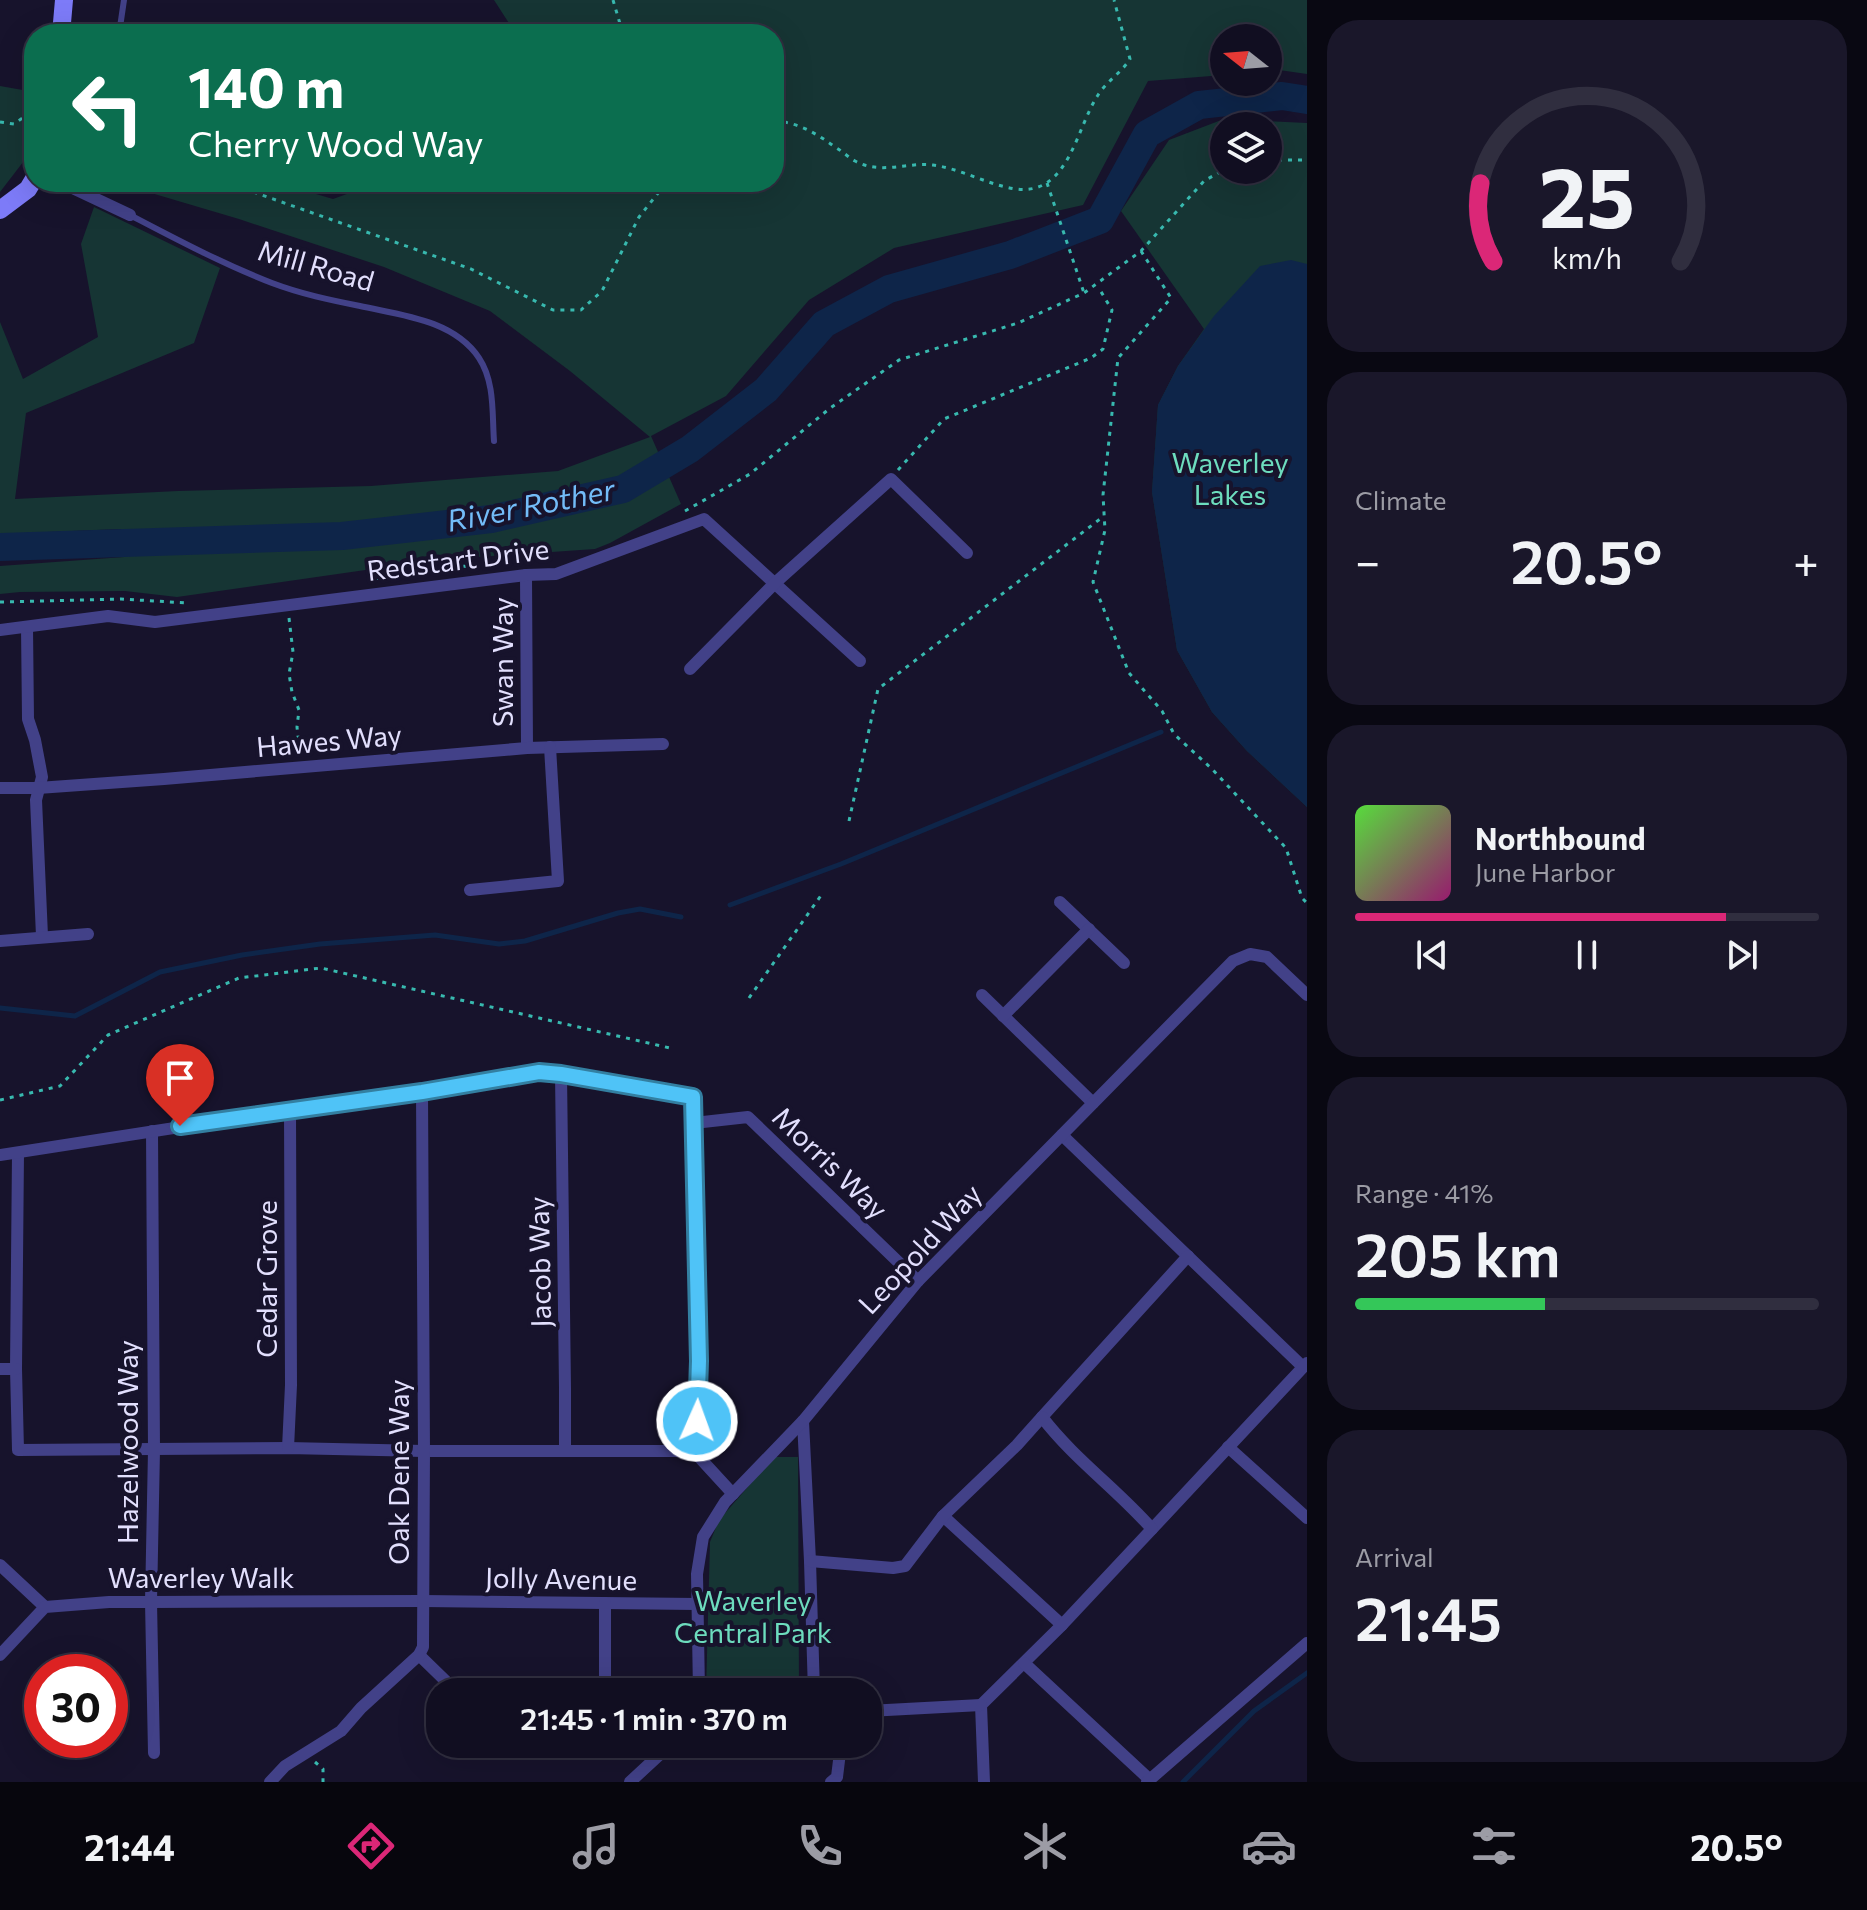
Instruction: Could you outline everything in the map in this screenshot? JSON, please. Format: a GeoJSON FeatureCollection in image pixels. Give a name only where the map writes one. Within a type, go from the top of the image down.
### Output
{"type":"FeatureCollection","features":[{"type":"Feature","properties":{"kind":"main road"},"geometry":{"type":"LineString","coordinates":[[62,24],[64,0]]}},
{"type":"Feature","properties":{"kind":"main road"},"geometry":{"type":"LineString","coordinates":[[0,210],[24,192]]}},
{"type":"Feature","properties":{"kind":"street","name":"Mill Road"},"geometry":{"type":"LineString","coordinates":[[81,192],[130,215]]}},
{"type":"Feature","properties":{"kind":"street"},"geometry":{"type":"LineString","coordinates":[[690,669],[775,583],[891,479],[967,553]]}},
{"type":"Feature","properties":{"kind":"street","name":"Redstart Drive"},"geometry":{"type":"LineString","coordinates":[[0,630],[108,616],[155,622],[526,575],[556,574],[704,519],[860,661]]}},
{"type":"Feature","properties":{"kind":"street","name":"Swan Way"},"geometry":{"type":"LineString","coordinates":[[526,575],[527,748]]}},
{"type":"Feature","properties":{"kind":"street"},"geometry":{"type":"LineString","coordinates":[[27,627],[28,719],[42,777],[36,800],[42,936]]}},
{"type":"Feature","properties":{"kind":"street","name":"Hawes Way"},"geometry":{"type":"LineString","coordinates":[[0,788],[38,788],[527,748],[663,744]]}},
{"type":"Feature","properties":{"kind":"street"},"geometry":{"type":"LineString","coordinates":[[470,890],[558,881],[550,747]]}},
{"type":"Feature","properties":{"kind":"street"},"geometry":{"type":"LineString","coordinates":[[1060,902],[1124,963]]}},
{"type":"Feature","properties":{"kind":"street"},"geometry":{"type":"LineString","coordinates":[[1003,1016],[1089,929]]}},
{"type":"Feature","properties":{"kind":"street"},"geometry":{"type":"LineString","coordinates":[[0,941],[88,934]]}},
{"type":"Feature","properties":{"kind":"street","name":"Leopold Way"},"geometry":{"type":"LineString","coordinates":[[699,1678],[697,1574],[703,1537],[725,1502],[803,1421],[918,1281],[1233,961],[1250,954],[1267,957],[1307,995]]}},
{"type":"Feature","properties":{"kind":"street"},"geometry":{"type":"LineString","coordinates":[[982,995],[1093,1103]]}},
{"type":"Feature","properties":{"kind":"street"},"geometry":{"type":"LineString","coordinates":[[0,1155],[539,1072],[693,1097],[699,1361],[696,1451],[733,1494]]}},
{"type":"Feature","properties":{"kind":"street","name":"Jacob Way"},"geometry":{"type":"LineString","coordinates":[[561,1074],[565,1450]]}},
{"type":"Feature","properties":{"kind":"street","name":"Oak Dene Way"},"geometry":{"type":"LineString","coordinates":[[419,1655],[423,1647],[422,1092]]}},
{"type":"Feature","properties":{"kind":"street","name":"Cedar Grove"},"geometry":{"type":"LineString","coordinates":[[288,1448],[291,1385],[290,1110]]}},
{"type":"Feature","properties":{"kind":"street","name":"Morris Way"},"geometry":{"type":"LineString","coordinates":[[694,1123],[748,1117],[918,1281]]}},
{"type":"Feature","properties":{"kind":"street","name":"Hazelwood Way"},"geometry":{"type":"LineString","coordinates":[[152,1131],[154,1450],[151,1602],[154,1753]]}},
{"type":"Feature","properties":{"kind":"street"},"geometry":{"type":"LineString","coordinates":[[882,1710],[981,1705],[1062,1625],[1305,1365],[1062,1135]]}},
{"type":"Feature","properties":{"kind":"street"},"geometry":{"type":"LineString","coordinates":[[18,1153],[18,1450],[696,1451]]}},
{"type":"Feature","properties":{"kind":"street"},"geometry":{"type":"LineString","coordinates":[[810,1561],[893,1568],[905,1566],[943,1516],[1017,1445],[1188,1256]]}},
{"type":"Feature","properties":{"kind":"street"},"geometry":{"type":"LineString","coordinates":[[0,1369],[16,1369]]}},
{"type":"Feature","properties":{"kind":"street"},"geometry":{"type":"LineString","coordinates":[[1042,1417],[1054,1433],[1152,1529]]}},
{"type":"Feature","properties":{"kind":"street"},"geometry":{"type":"LineString","coordinates":[[803,1421],[814,1678]]}},
{"type":"Feature","properties":{"kind":"street"},"geometry":{"type":"LineString","coordinates":[[1228,1447],[1307,1518]]}},
{"type":"Feature","properties":{"kind":"street"},"geometry":{"type":"LineString","coordinates":[[943,1516],[1062,1625]]}},
{"type":"Feature","properties":{"kind":"street"},"geometry":{"type":"LineString","coordinates":[[0,1565],[45,1607],[0,1655]]}},
{"type":"Feature","properties":{"kind":"street","name":"Waverley Walk"},"geometry":{"type":"LineString","coordinates":[[45,1607],[109,1602],[423,1601]]}},
{"type":"Feature","properties":{"kind":"street","name":"Jolly Avenue"},"geometry":{"type":"LineString","coordinates":[[423,1601],[697,1604]]}},
{"type":"Feature","properties":{"kind":"street"},"geometry":{"type":"LineString","coordinates":[[605,1603],[605,1678]]}},
{"type":"Feature","properties":{"kind":"street"},"geometry":{"type":"LineString","coordinates":[[1024,1663],[1148,1781],[1307,1643]]}},
{"type":"Feature","properties":{"kind":"street"},"geometry":{"type":"LineString","coordinates":[[270,1782],[285,1766],[341,1731],[361,1708],[419,1655],[443,1678]]}},
{"type":"Feature","properties":{"kind":"street"},"geometry":{"type":"LineString","coordinates":[[981,1705],[984,1782]]}},
{"type":"Feature","properties":{"kind":"street"},"geometry":{"type":"LineString","coordinates":[[630,1782],[656,1758]]}},
{"type":"Feature","properties":{"kind":"street"},"geometry":{"type":"LineString","coordinates":[[831,1782],[837,1777],[839,1758]]}},
{"type":"Feature","properties":{"kind":"lane"},"geometry":{"type":"LineString","coordinates":[[120,24],[124,0]]}},
{"type":"Feature","properties":{"kind":"lane","name":"Mill Road"},"geometry":{"type":"LineString","coordinates":[[130,215],[203,253],[271,283],[299,293],[409,316],[434,324],[456,336],[480,359],[487,374],[491,388],[494,441]]}},
{"type":"Feature","properties":{"kind":"path"},"geometry":{"type":"LineString","coordinates":[[613,0],[620,24]]}},
{"type":"Feature","properties":{"kind":"path"},"geometry":{"type":"LineString","coordinates":[[784,122],[803,127],[856,162],[870,166],[930,165],[1020,189],[1047,184],[1064,166],[1098,95],[1130,59],[1114,0]]}},
{"type":"Feature","properties":{"kind":"path"},"geometry":{"type":"LineString","coordinates":[[0,122],[14,124],[24,117]]}},
{"type":"Feature","properties":{"kind":"path"},"geometry":{"type":"LineString","coordinates":[[1282,160],[1307,160]]}},
{"type":"Feature","properties":{"kind":"path"},"geometry":{"type":"LineString","coordinates":[[674,516],[750,474],[829,409],[899,360],[1018,323],[1084,293],[1141,251],[1210,178]]}},
{"type":"Feature","properties":{"kind":"path"},"geometry":{"type":"LineString","coordinates":[[1047,184],[1084,293]]}},
{"type":"Feature","properties":{"kind":"path"},"geometry":{"type":"LineString","coordinates":[[253,192],[471,269],[553,310],[581,310],[602,291],[639,217],[659,192]]}},
{"type":"Feature","properties":{"kind":"path"},"geometry":{"type":"LineString","coordinates":[[1141,251],[1171,298],[1118,358],[1103,495],[1105,530],[1093,582],[1129,673],[1162,711],[1174,734],[1212,769],[1286,848],[1302,898],[1307,903]]}},
{"type":"Feature","properties":{"kind":"path"},"geometry":{"type":"LineString","coordinates":[[891,479],[944,419],[1091,358],[1103,349],[1112,310],[1100,290]]}},
{"type":"Feature","properties":{"kind":"path"},"geometry":{"type":"LineString","coordinates":[[849,821],[878,689],[1104,516]]}},
{"type":"Feature","properties":{"kind":"path"},"geometry":{"type":"LineString","coordinates":[[372,579],[439,567],[483,566]]}},
{"type":"Feature","properties":{"kind":"path"},"geometry":{"type":"LineString","coordinates":[[0,602],[121,599],[194,603]]}},
{"type":"Feature","properties":{"kind":"path"},"geometry":{"type":"LineString","coordinates":[[287,606],[293,652],[289,674],[299,710],[297,727],[301,767]]}},
{"type":"Feature","properties":{"kind":"path"},"geometry":{"type":"LineString","coordinates":[[749,998],[822,894]]}},
{"type":"Feature","properties":{"kind":"path"},"geometry":{"type":"LineString","coordinates":[[0,1100],[60,1086],[108,1035],[239,978],[321,968],[670,1048]]}},
{"type":"Feature","properties":{"kind":"path"},"geometry":{"type":"LineString","coordinates":[[306,1754],[323,1769],[323,1782]]}},
{"type":"Feature","properties":{"kind":"green space"},"geometry":{"type":"Polygon","coordinates":[[[494,0],[1307,0],[1307,74],[1282,70],[1282,24],[1210,24],[1210,76],[1148,81],[1083,205],[894,248],[809,300],[726,396],[651,436],[681,504],[595,549],[435,560],[177,597],[125,591],[0,594],[0,566],[124,557],[121,529],[0,534],[0,322],[23,379],[98,337],[81,244],[94,207],[220,268],[194,343],[26,413],[15,499],[371,486],[558,471],[650,437],[490,311],[384,267],[148,192],[309,192],[333,199],[352,192],[784,192],[784,24],[510,24],[494,0]]]}},
{"type":"Feature","properties":{"kind":"green space"},"geometry":{"type":"Polygon","coordinates":[[[0,86],[24,90],[24,161],[0,192],[0,86]]]}},
{"type":"Feature","properties":{"kind":"green space","name":"Waverley Lakes"},"geometry":{"type":"Polygon","coordinates":[[[1282,122],[1307,123],[1307,807],[1247,751],[1212,712],[1177,650],[1152,492],[1158,405],[1178,366],[1204,329],[1121,211],[1169,140],[1210,124],[1210,184],[1282,184],[1282,122]]]}},
{"type":"Feature","properties":{"kind":"green space","name":"Waverley Central Park"},"geometry":{"type":"Polygon","coordinates":[[[774,1457],[798,1457],[799,1678],[706,1678],[710,1542],[719,1520],[774,1457]]]}},
{"type":"Feature","properties":{"kind":"water","name":"Waverley Lakes"},"geometry":{"type":"Polygon","coordinates":[[[1291,260],[1307,264],[1307,807],[1247,751],[1212,712],[1177,650],[1152,492],[1158,405],[1178,366],[1214,316],[1260,266],[1291,260]]]}},
{"type":"Feature","properties":{"kind":"waterway","name":"River Rother"},"geometry":{"type":"LineString","coordinates":[[0,547],[342,536],[491,519],[623,489],[690,449],[766,390],[824,324],[889,289],[1010,255],[1100,220],[1147,134],[1199,105],[1282,96],[1307,100]]}},
{"type":"Feature","properties":{"kind":"waterway"},"geometry":{"type":"LineString","coordinates":[[730,905],[841,864],[1161,732]]}},
{"type":"Feature","properties":{"kind":"waterway"},"geometry":{"type":"LineString","coordinates":[[0,1008],[75,1016],[160,972],[242,955],[320,944],[435,935],[499,944],[525,941],[640,909],[681,917]]}},
{"type":"Feature","properties":{"kind":"waterway"},"geometry":{"type":"LineString","coordinates":[[1183,1782],[1254,1711],[1307,1673]]}},
{"type":"Feature","properties":{"kind":"route"},"geometry":{"type":"LineString","coordinates":[[180,1126],[539,1072],[693,1097],[699,1361],[697,1421]]}}]}
